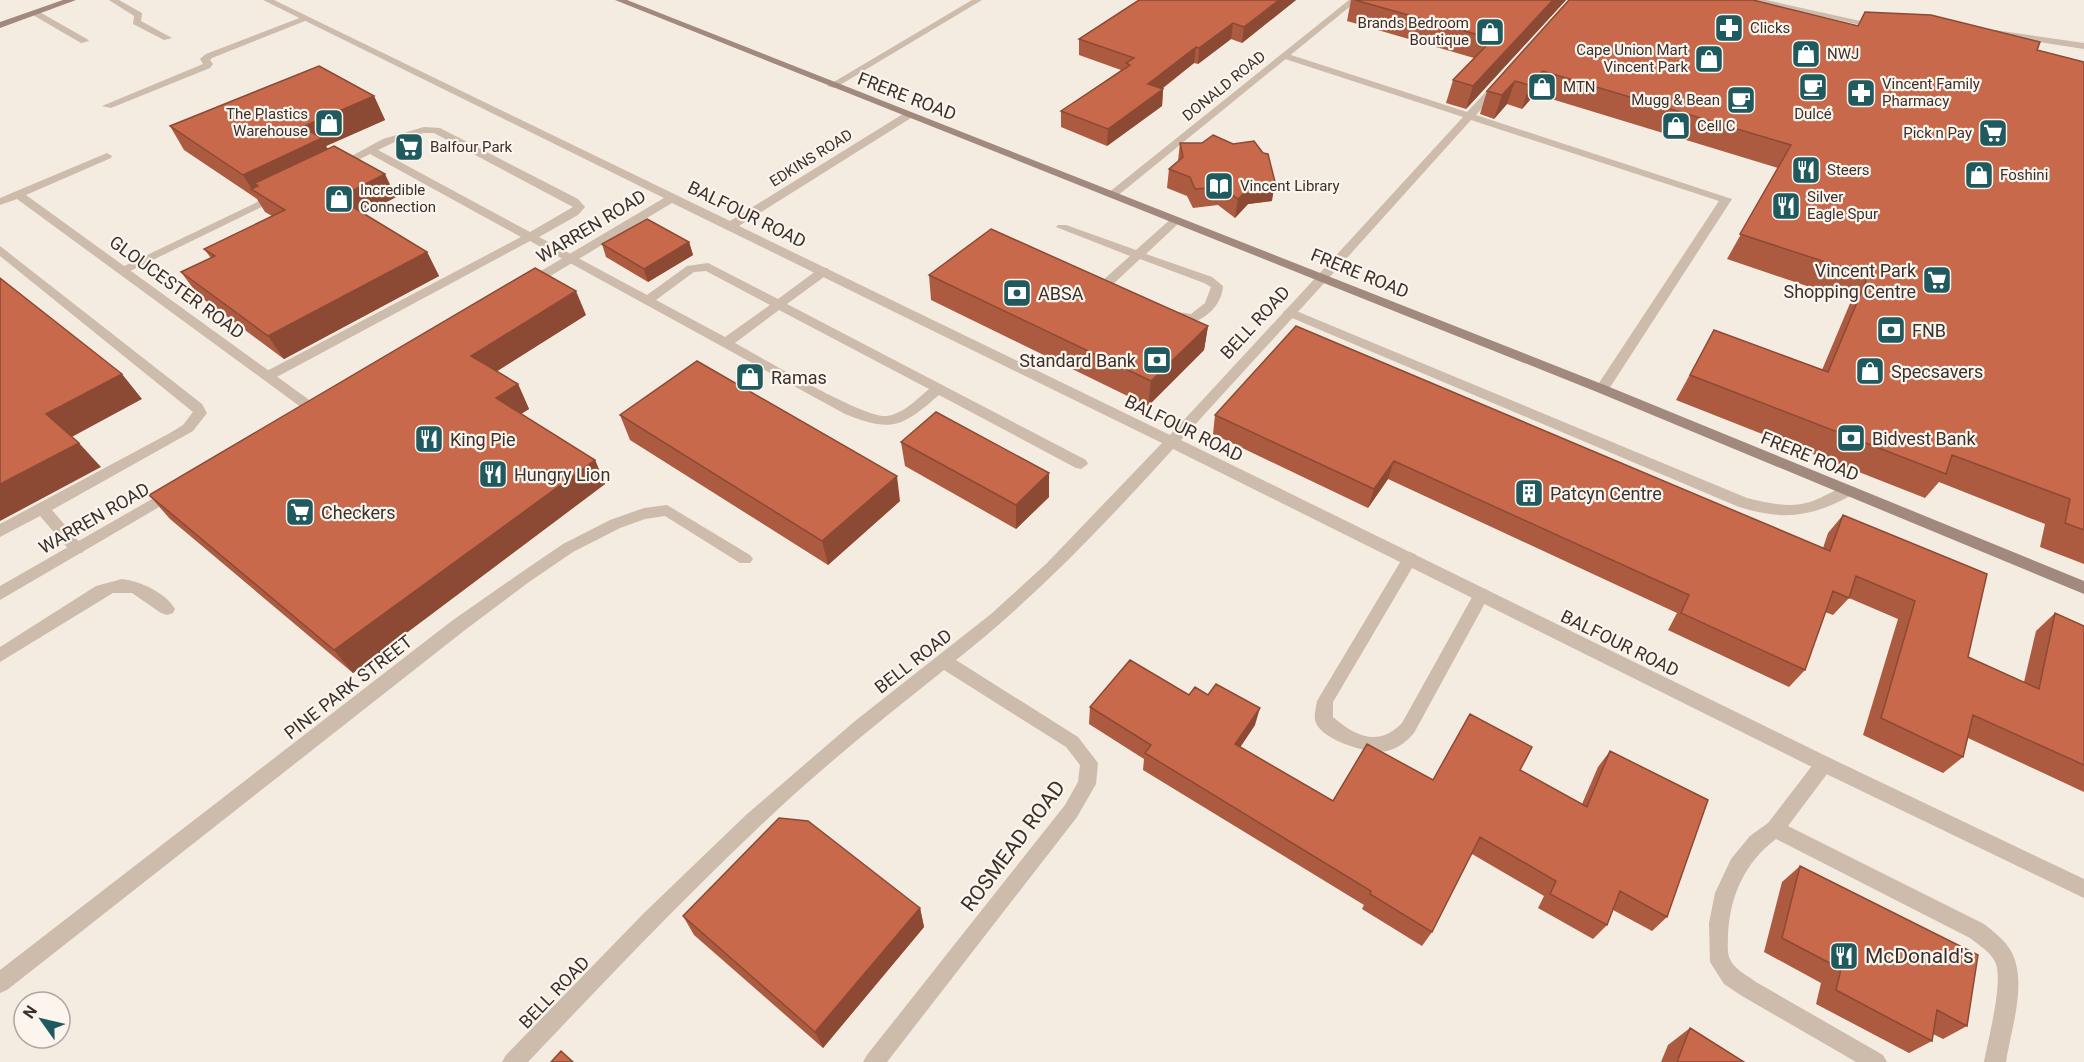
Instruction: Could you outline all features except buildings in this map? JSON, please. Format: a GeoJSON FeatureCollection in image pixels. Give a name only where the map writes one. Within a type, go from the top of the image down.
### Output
{"type":"FeatureCollection","features":[{"type":"Feature","properties":{"kind":"street"},"geometry":{"type":"LineString","coordinates":[[0,25],[72,0]]}},
{"type":"Feature","properties":{"kind":"street"},"geometry":{"type":"LineString","coordinates":[[113,0],[139,15],[136,22],[167,38]]}},
{"type":"Feature","properties":{"kind":"street","name":"BALFOUR ROAD"},"geometry":{"type":"LineString","coordinates":[[267,0],[1410,558],[1824,764],[2084,889]]}},
{"type":"Feature","properties":{"kind":"street","name":"FRERE ROAD"},"geometry":{"type":"LineString","coordinates":[[619,0],[907,116],[1323,277],[2084,588]]}},
{"type":"Feature","properties":{"kind":"street"},"geometry":{"type":"LineString","coordinates":[[832,86],[978,0]]}},
{"type":"Feature","properties":{"kind":"street","name":"DONALD ROAD"},"geometry":{"type":"LineString","coordinates":[[1112,195],[1354,0]]}},
{"type":"Feature","properties":{"kind":"street"},"geometry":{"type":"LineString","coordinates":[[1753,0],[1847,21],[1887,27]]}},
{"type":"Feature","properties":{"kind":"street"},"geometry":{"type":"LineString","coordinates":[[36,13],[84,41]]}},
{"type":"Feature","properties":{"kind":"street"},"geometry":{"type":"LineString","coordinates":[[107,106],[207,66],[205,59],[208,56],[305,19]]}},
{"type":"Feature","properties":{"kind":"street"},"geometry":{"type":"LineString","coordinates":[[1983,32],[2084,46]]}},
{"type":"Feature","properties":{"kind":"street"},"geometry":{"type":"LineString","coordinates":[[1285,56],[1726,200],[1602,390]]}},
{"type":"Feature","properties":{"kind":"street","name":"BELL ROAD"},"geometry":{"type":"LineString","coordinates":[[513,1062],[652,919],[752,822],[861,726],[997,619],[1052,567],[1118,500],[1503,77]]}},
{"type":"Feature","properties":{"kind":"street","name":"EDKINS ROAD"},"geometry":{"type":"LineString","coordinates":[[731,226],[907,116]]}},
{"type":"Feature","properties":{"kind":"street"},"geometry":{"type":"LineString","coordinates":[[268,376],[530,237],[574,213],[579,207],[574,201],[436,130],[422,129],[409,132],[330,170]]}},
{"type":"Feature","properties":{"kind":"street"},"geometry":{"type":"LineString","coordinates":[[371,150],[850,411],[875,421],[890,421],[906,414],[938,390]]}},
{"type":"Feature","properties":{"kind":"street"},"geometry":{"type":"LineString","coordinates":[[0,202],[107,156]]}},
{"type":"Feature","properties":{"kind":"street"},"geometry":{"type":"LineString","coordinates":[[122,270],[288,190]]}},
{"type":"Feature","properties":{"kind":"street","name":"GLOUCESTER ROAD"},"geometry":{"type":"LineString","coordinates":[[18,194],[314,410]]}},
{"type":"Feature","properties":{"kind":"street","name":"WARREN ROAD"},"geometry":{"type":"LineString","coordinates":[[519,289],[672,198]]}},
{"type":"Feature","properties":{"kind":"street"},"geometry":{"type":"LineString","coordinates":[[1106,284],[1176,220]]}},
{"type":"Feature","properties":{"kind":"street"},"geometry":{"type":"LineString","coordinates":[[1062,227],[1208,280],[1217,286],[1218,292],[1215,298],[1200,315],[1191,319],[1159,309]]}},
{"type":"Feature","properties":{"kind":"street"},"geometry":{"type":"LineString","coordinates":[[0,250],[197,407],[200,413],[196,421],[182,432],[0,531]]}},
{"type":"Feature","properties":{"kind":"street"},"geometry":{"type":"LineString","coordinates":[[647,301],[691,269],[700,267],[716,271],[1081,464]]}},
{"type":"Feature","properties":{"kind":"street"},"geometry":{"type":"LineString","coordinates":[[726,343],[824,271]]}},
{"type":"Feature","properties":{"kind":"street"},"geometry":{"type":"LineString","coordinates":[[1289,312],[1744,503],[1792,513],[1819,507],[1847,491]]}},
{"type":"Feature","properties":{"kind":"street","name":"WARREN ROAD"},"geometry":{"type":"LineString","coordinates":[[0,594],[190,482]]}},
{"type":"Feature","properties":{"kind":"street"},"geometry":{"type":"LineString","coordinates":[[42,507],[77,549]]}},
{"type":"Feature","properties":{"kind":"street","name":"PINE PARK STREET"},"geometry":{"type":"LineString","coordinates":[[0,983],[459,625],[568,548],[615,525],[644,514],[667,510],[745,559]]}},
{"type":"Feature","properties":{"kind":"street"},"geometry":{"type":"LineString","coordinates":[[1410,558],[1325,701],[1324,720],[1337,732],[1357,740],[1377,744],[1394,741],[1408,728],[1482,594]]}},
{"type":"Feature","properties":{"kind":"street"},"geometry":{"type":"LineString","coordinates":[[0,655],[102,590],[118,584],[132,584],[167,609]]}},
{"type":"Feature","properties":{"kind":"street","name":"ROSMEAD ROAD"},"geometry":{"type":"LineString","coordinates":[[874,1062],[1071,811],[1087,784],[1089,763],[1072,742],[945,662]]}},
{"type":"Feature","properties":{"kind":"street"},"geometry":{"type":"LineString","coordinates":[[1824,764],[1775,829],[1757,842],[1738,865],[1725,894],[1719,923],[1720,962],[1731,976],[1749,989],[1875,1062]]}},
{"type":"Feature","properties":{"kind":"street"},"geometry":{"type":"LineString","coordinates":[[1775,829],[1977,932],[1994,945],[2006,963],[2007,982],[1995,1062]]}},
{"type":"Feature","properties":{"kind":"place","name":"Clicks"},"geometry":{"type":"Point","coordinates":[1729,28]}},
{"type":"Feature","properties":{"kind":"place","name":"Brands Bedroom Boutique"},"geometry":{"type":"Point","coordinates":[1490,32]}},
{"type":"Feature","properties":{"kind":"place","name":"NWJ"},"geometry":{"type":"Point","coordinates":[1806,54]}},
{"type":"Feature","properties":{"kind":"place","name":"Cape Union Mart Vincent Park"},"geometry":{"type":"Point","coordinates":[1709,59]}},
{"type":"Feature","properties":{"kind":"place","name":"MTN"},"geometry":{"type":"Point","coordinates":[1542,87]}},
{"type":"Feature","properties":{"kind":"place","name":"Dulcé"},"geometry":{"type":"Point","coordinates":[1813,87]}},
{"type":"Feature","properties":{"kind":"place","name":"Vincent Family Pharmacy"},"geometry":{"type":"Point","coordinates":[1861,93]}},
{"type":"Feature","properties":{"kind":"place","name":"Mugg & Bean"},"geometry":{"type":"Point","coordinates":[1741,100]}},
{"type":"Feature","properties":{"kind":"place","name":"The Plastics Warehouse"},"geometry":{"type":"Point","coordinates":[329,123]}},
{"type":"Feature","properties":{"kind":"place","name":"Cell C"},"geometry":{"type":"Point","coordinates":[1676,126]}},
{"type":"Feature","properties":{"kind":"place","name":"Pick n Pay"},"geometry":{"type":"Point","coordinates":[1993,133]}},
{"type":"Feature","properties":{"kind":"place","name":"Balfour Park"},"geometry":{"type":"Point","coordinates":[409,147]}},
{"type":"Feature","properties":{"kind":"place","name":"Steers"},"geometry":{"type":"Point","coordinates":[1806,170]}},
{"type":"Feature","properties":{"kind":"place","name":"Foshini"},"geometry":{"type":"Point","coordinates":[1979,175]}},
{"type":"Feature","properties":{"kind":"place","name":"Vincent Library"},"geometry":{"type":"Point","coordinates":[1219,186]}},
{"type":"Feature","properties":{"kind":"place","name":"Incredible Connection"},"geometry":{"type":"Point","coordinates":[339,199]}},
{"type":"Feature","properties":{"kind":"place","name":"Silver Eagle Spur"},"geometry":{"type":"Point","coordinates":[1786,206]}},
{"type":"Feature","properties":{"kind":"place","name":"Vincent Park Shopping Centre"},"geometry":{"type":"Point","coordinates":[1937,280]}},
{"type":"Feature","properties":{"kind":"place","name":"ABSA"},"geometry":{"type":"Point","coordinates":[1017,293]}},
{"type":"Feature","properties":{"kind":"place","name":"FNB"},"geometry":{"type":"Point","coordinates":[1891,330]}},
{"type":"Feature","properties":{"kind":"place","name":"Standard Bank"},"geometry":{"type":"Point","coordinates":[1157,360]}},
{"type":"Feature","properties":{"kind":"place","name":"Specsavers"},"geometry":{"type":"Point","coordinates":[1870,371]}},
{"type":"Feature","properties":{"kind":"place","name":"Ramas"},"geometry":{"type":"Point","coordinates":[750,377]}},
{"type":"Feature","properties":{"kind":"place","name":"Bidvest Bank"},"geometry":{"type":"Point","coordinates":[1851,438]}},
{"type":"Feature","properties":{"kind":"place","name":"King Pie"},"geometry":{"type":"Point","coordinates":[429,439]}},
{"type":"Feature","properties":{"kind":"place","name":"Hungry Lion"},"geometry":{"type":"Point","coordinates":[493,474]}},
{"type":"Feature","properties":{"kind":"place","name":"Patcyn Centre"},"geometry":{"type":"Point","coordinates":[1529,493]}},
{"type":"Feature","properties":{"kind":"place","name":"Checkers"},"geometry":{"type":"Point","coordinates":[300,512]}},
{"type":"Feature","properties":{"kind":"place","name":"McDonald's"},"geometry":{"type":"Point","coordinates":[1844,956]}}]}
